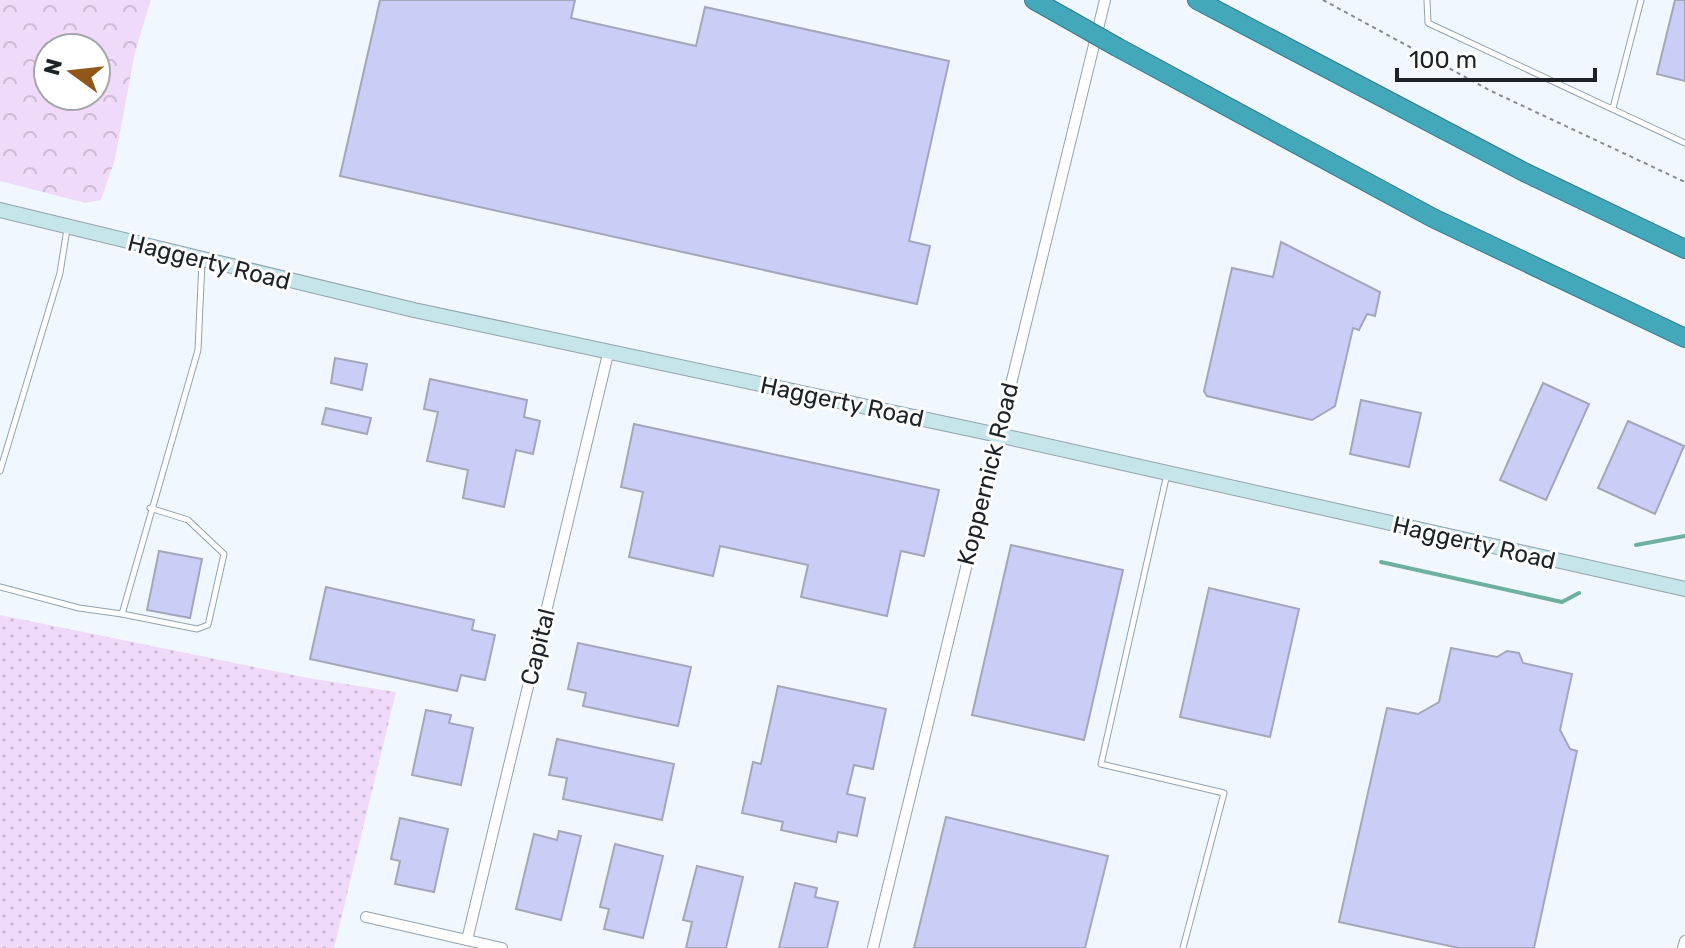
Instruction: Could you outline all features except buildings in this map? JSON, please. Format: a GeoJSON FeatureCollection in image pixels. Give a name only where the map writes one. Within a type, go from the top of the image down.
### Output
{"type":"FeatureCollection","features":[{"type":"Feature","properties":{"kind":"highway"},"geometry":{"type":"LineString","coordinates":[[1034,0],[1433,218],[1685,338]]}},
{"type":"Feature","properties":{"kind":"highway"},"geometry":{"type":"LineString","coordinates":[[1197,0],[1498,159],[1685,249]]}},
{"type":"Feature","properties":{"kind":"main road","name":"Haggerty Road"},"geometry":{"type":"LineString","coordinates":[[0,210],[608,354],[998,435],[1685,589]]}},
{"type":"Feature","properties":{"kind":"street","name":"Koppernick Road"},"geometry":{"type":"LineString","coordinates":[[873,948],[1105,0]]}},
{"type":"Feature","properties":{"kind":"street","name":"Capital"},"geometry":{"type":"LineString","coordinates":[[467,940],[608,354]]}},
{"type":"Feature","properties":{"kind":"street"},"geometry":{"type":"LineString","coordinates":[[366,917],[502,948]]}},
{"type":"Feature","properties":{"kind":"street"},"geometry":{"type":"LineString","coordinates":[[1683,948],[1685,941]]}},
{"type":"Feature","properties":{"kind":"lane"},"geometry":{"type":"LineString","coordinates":[[1427,0],[1428,23],[1685,143]]}},
{"type":"Feature","properties":{"kind":"lane"},"geometry":{"type":"LineString","coordinates":[[1613,108],[1641,0]]}},
{"type":"Feature","properties":{"kind":"lane"},"geometry":{"type":"LineString","coordinates":[[0,471],[60,273],[68,228]]}},
{"type":"Feature","properties":{"kind":"lane"},"geometry":{"type":"LineString","coordinates":[[122,614],[150,508],[198,350],[202,260]]}},
{"type":"Feature","properties":{"kind":"lane"},"geometry":{"type":"LineString","coordinates":[[1167,473],[1101,764],[1224,793],[1183,948]]}},
{"type":"Feature","properties":{"kind":"lane"},"geometry":{"type":"LineString","coordinates":[[0,587],[79,608],[197,629],[208,625],[224,554],[188,520],[150,508]]}},
{"type":"Feature","properties":{"kind":"path"},"geometry":{"type":"LineString","coordinates":[[1323,0],[1491,91],[1685,182]]}},
{"type":"Feature","properties":{"kind":"green space"},"geometry":{"type":"Polygon","coordinates":[[[0,0],[151,0],[135,52],[115,159],[101,200],[85,203],[0,181],[0,0]]]}},
{"type":"Feature","properties":{"kind":"green space"},"geometry":{"type":"Polygon","coordinates":[[[0,615],[308,678],[396,692],[334,948],[0,948],[0,615]]]}},
{"type":"Feature","properties":{"kind":"waterway"},"geometry":{"type":"LineString","coordinates":[[1636,545],[1685,536]]}},
{"type":"Feature","properties":{"kind":"waterway"},"geometry":{"type":"LineString","coordinates":[[1381,562],[1562,602],[1579,593]]}}]}
